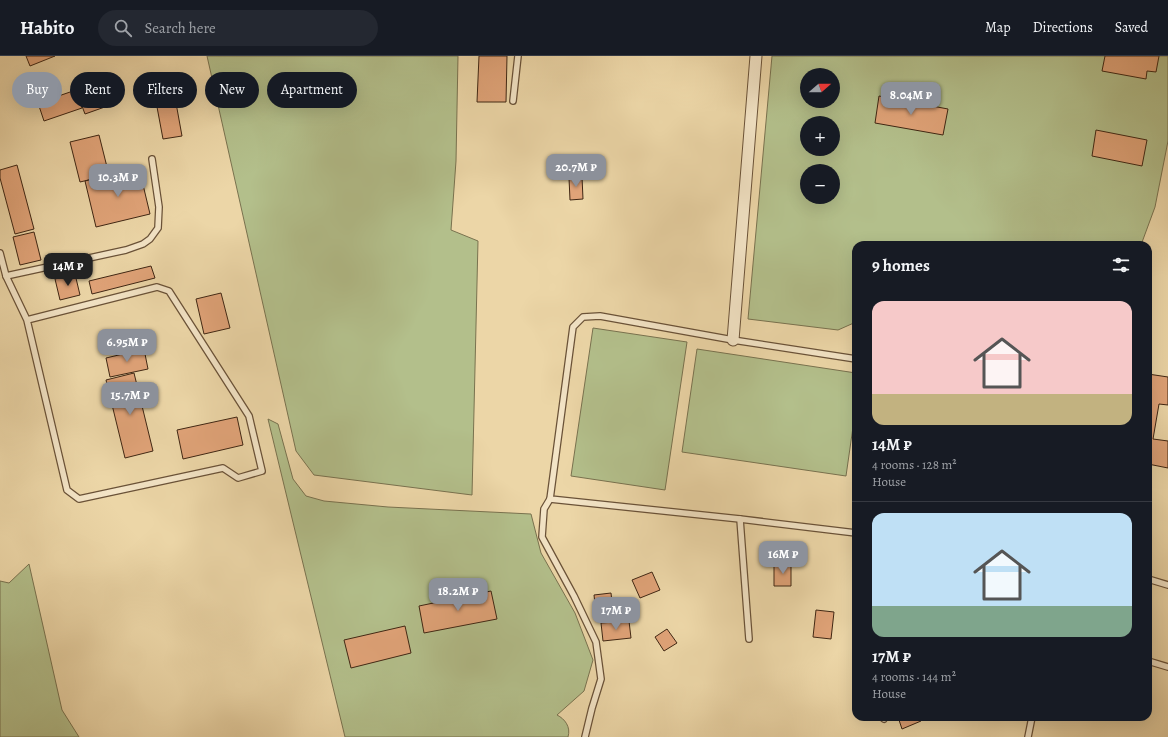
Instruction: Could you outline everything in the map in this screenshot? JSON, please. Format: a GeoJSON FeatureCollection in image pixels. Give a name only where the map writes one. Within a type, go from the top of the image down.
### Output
{"type":"FeatureCollection","features":[{"type":"Feature","properties":{"kind":"street"},"geometry":{"type":"LineString","coordinates":[[733,340],[756,56]]}},
{"type":"Feature","properties":{"kind":"lane"},"geometry":{"type":"LineString","coordinates":[[513,101],[518,56]]}},
{"type":"Feature","properties":{"kind":"lane"},"geometry":{"type":"LineString","coordinates":[[6,276],[126,250],[143,244],[150,239],[158,228],[159,207],[152,159]]}},
{"type":"Feature","properties":{"kind":"lane"},"geometry":{"type":"LineString","coordinates":[[0,253],[6,276],[27,320],[67,490],[79,499],[223,468],[238,478],[262,471],[249,416],[169,291],[157,287],[27,320]]}},
{"type":"Feature","properties":{"kind":"lane"},"geometry":{"type":"LineString","coordinates":[[585,737],[601,679],[596,642],[574,596],[542,537],[544,509],[550,499],[573,327],[583,317],[600,316],[733,340],[852,357]]}},
{"type":"Feature","properties":{"kind":"lane"},"geometry":{"type":"LineString","coordinates":[[550,499],[852,533]]}},
{"type":"Feature","properties":{"kind":"lane"},"geometry":{"type":"LineString","coordinates":[[740,519],[749,639]]}},
{"type":"Feature","properties":{"kind":"lane"},"geometry":{"type":"LineString","coordinates":[[1152,580],[1168,585]]}},
{"type":"Feature","properties":{"kind":"lane"},"geometry":{"type":"LineString","coordinates":[[1152,662],[1168,667]]}},
{"type":"Feature","properties":{"kind":"lane"},"geometry":{"type":"LineString","coordinates":[[1028,737],[1031,721]]}},
{"type":"Feature","properties":{"kind":"green space"},"geometry":{"type":"Polygon","coordinates":[[[207,56],[458,56],[456,161],[451,230],[478,241],[472,495],[314,475],[296,451],[219,108],[259,108],[259,72],[211,72],[207,56]]]}},
{"type":"Feature","properties":{"kind":"green space"},"geometry":{"type":"Polygon","coordinates":[[[772,56],[1168,56],[1168,141],[1155,207],[1142,241],[852,241],[852,324],[838,330],[748,319],[772,56]]]}},
{"type":"Feature","properties":{"kind":"green space"},"geometry":{"type":"Polygon","coordinates":[[[593,328],[687,342],[665,490],[571,476],[593,328]]]}},
{"type":"Feature","properties":{"kind":"green space"},"geometry":{"type":"Polygon","coordinates":[[[697,349],[852,372],[852,434],[846,476],[682,452],[697,349]]]}},
{"type":"Feature","properties":{"kind":"green space"},"geometry":{"type":"Polygon","coordinates":[[[268,419],[278,424],[293,479],[306,496],[324,501],[388,507],[531,514],[541,553],[575,613],[593,660],[584,691],[557,715],[567,724],[569,730],[568,737],[345,737],[268,419]]]}},
{"type":"Feature","properties":{"kind":"green space"},"geometry":{"type":"Polygon","coordinates":[[[29,564],[62,710],[79,737],[0,737],[0,581],[9,583],[29,564]]]}},
{"type":"Feature","properties":{"kind":"building"},"geometry":{"type":"Polygon","coordinates":[[[26,56],[55,56],[30,66],[26,56]]]}},
{"type":"Feature","properties":{"kind":"building"},"geometry":{"type":"Polygon","coordinates":[[[479,56],[507,56],[506,102],[477,102],[479,56]]]}},
{"type":"Feature","properties":{"kind":"building"},"geometry":{"type":"Polygon","coordinates":[[[1105,56],[1159,56],[1156,72],[1147,71],[1146,79],[1102,71],[1105,56]]]}},
{"type":"Feature","properties":{"kind":"building"},"geometry":{"type":"Polygon","coordinates":[[[70,92],[70,108],[82,108],[44,121],[40,108],[62,108],[62,95],[70,92]]]}},
{"type":"Feature","properties":{"kind":"building"},"geometry":{"type":"Polygon","coordinates":[[[879,96],[948,109],[943,135],[875,123],[879,96]]]}},
{"type":"Feature","properties":{"kind":"building"},"geometry":{"type":"Polygon","coordinates":[[[83,108],[102,108],[85,114],[83,108]]]}},
{"type":"Feature","properties":{"kind":"building"},"geometry":{"type":"Polygon","coordinates":[[[157,108],[177,108],[182,136],[163,139],[157,108]]]}},
{"type":"Feature","properties":{"kind":"building"},"geometry":{"type":"Polygon","coordinates":[[[1096,130],[1147,140],[1142,166],[1092,156],[1096,130]]]}},
{"type":"Feature","properties":{"kind":"building"},"geometry":{"type":"Polygon","coordinates":[[[99,135],[109,175],[80,182],[70,142],[99,135]]]}},
{"type":"Feature","properties":{"kind":"building"},"geometry":{"type":"Polygon","coordinates":[[[17,165],[34,229],[15,234],[0,178],[0,170],[17,165]]]}},
{"type":"Feature","properties":{"kind":"building"},"geometry":{"type":"Polygon","coordinates":[[[139,168],[150,214],[96,227],[85,181],[139,168]]]}},
{"type":"Feature","properties":{"kind":"building"},"geometry":{"type":"Polygon","coordinates":[[[582,177],[583,199],[570,200],[569,178],[582,177]]]}},
{"type":"Feature","properties":{"kind":"building"},"geometry":{"type":"Polygon","coordinates":[[[34,232],[41,260],[20,265],[13,237],[34,232]]]}},
{"type":"Feature","properties":{"kind":"building"},"geometry":{"type":"Polygon","coordinates":[[[151,266],[155,278],[92,294],[89,281],[151,266]]]}},
{"type":"Feature","properties":{"kind":"building"},"geometry":{"type":"Polygon","coordinates":[[[75,274],[80,295],[60,300],[55,279],[75,274]]]}},
{"type":"Feature","properties":{"kind":"building"},"geometry":{"type":"Polygon","coordinates":[[[221,293],[230,328],[204,334],[196,299],[221,293]]]}},
{"type":"Feature","properties":{"kind":"building"},"geometry":{"type":"Polygon","coordinates":[[[144,349],[148,369],[110,377],[106,358],[144,349]]]}},
{"type":"Feature","properties":{"kind":"building"},"geometry":{"type":"Polygon","coordinates":[[[134,373],[153,451],[125,458],[106,380],[134,373]]]}},
{"type":"Feature","properties":{"kind":"building"},"geometry":{"type":"Polygon","coordinates":[[[1152,375],[1168,377],[1168,405],[1159,404],[1153,439],[1168,441],[1168,468],[1152,465],[1152,375]]]}},
{"type":"Feature","properties":{"kind":"building"},"geometry":{"type":"Polygon","coordinates":[[[237,417],[243,445],[183,459],[177,430],[237,417]]]}},
{"type":"Feature","properties":{"kind":"building"},"geometry":{"type":"Polygon","coordinates":[[[791,564],[791,586],[774,586],[774,565],[791,564]]]}},
{"type":"Feature","properties":{"kind":"building"},"geometry":{"type":"Polygon","coordinates":[[[652,572],[660,590],[640,598],[632,580],[652,572]]]}},
{"type":"Feature","properties":{"kind":"building"},"geometry":{"type":"Polygon","coordinates":[[[491,591],[497,619],[424,633],[419,606],[491,591]]]}},
{"type":"Feature","properties":{"kind":"building"},"geometry":{"type":"Polygon","coordinates":[[[611,593],[613,611],[596,613],[594,595],[611,593]]]}},
{"type":"Feature","properties":{"kind":"building"},"geometry":{"type":"Polygon","coordinates":[[[816,610],[834,612],[831,639],[813,637],[816,610]]]}},
{"type":"Feature","properties":{"kind":"building"},"geometry":{"type":"Polygon","coordinates":[[[629,621],[631,638],[603,641],[601,623],[629,621]]]}},
{"type":"Feature","properties":{"kind":"building"},"geometry":{"type":"Polygon","coordinates":[[[405,626],[411,653],[351,668],[344,640],[405,626]]]}},
{"type":"Feature","properties":{"kind":"building"},"geometry":{"type":"Polygon","coordinates":[[[667,629],[677,643],[664,651],[655,637],[667,629]]]}},
{"type":"Feature","properties":{"kind":"building"},"geometry":{"type":"Polygon","coordinates":[[[899,721],[921,721],[902,729],[899,721]]]}}]}
